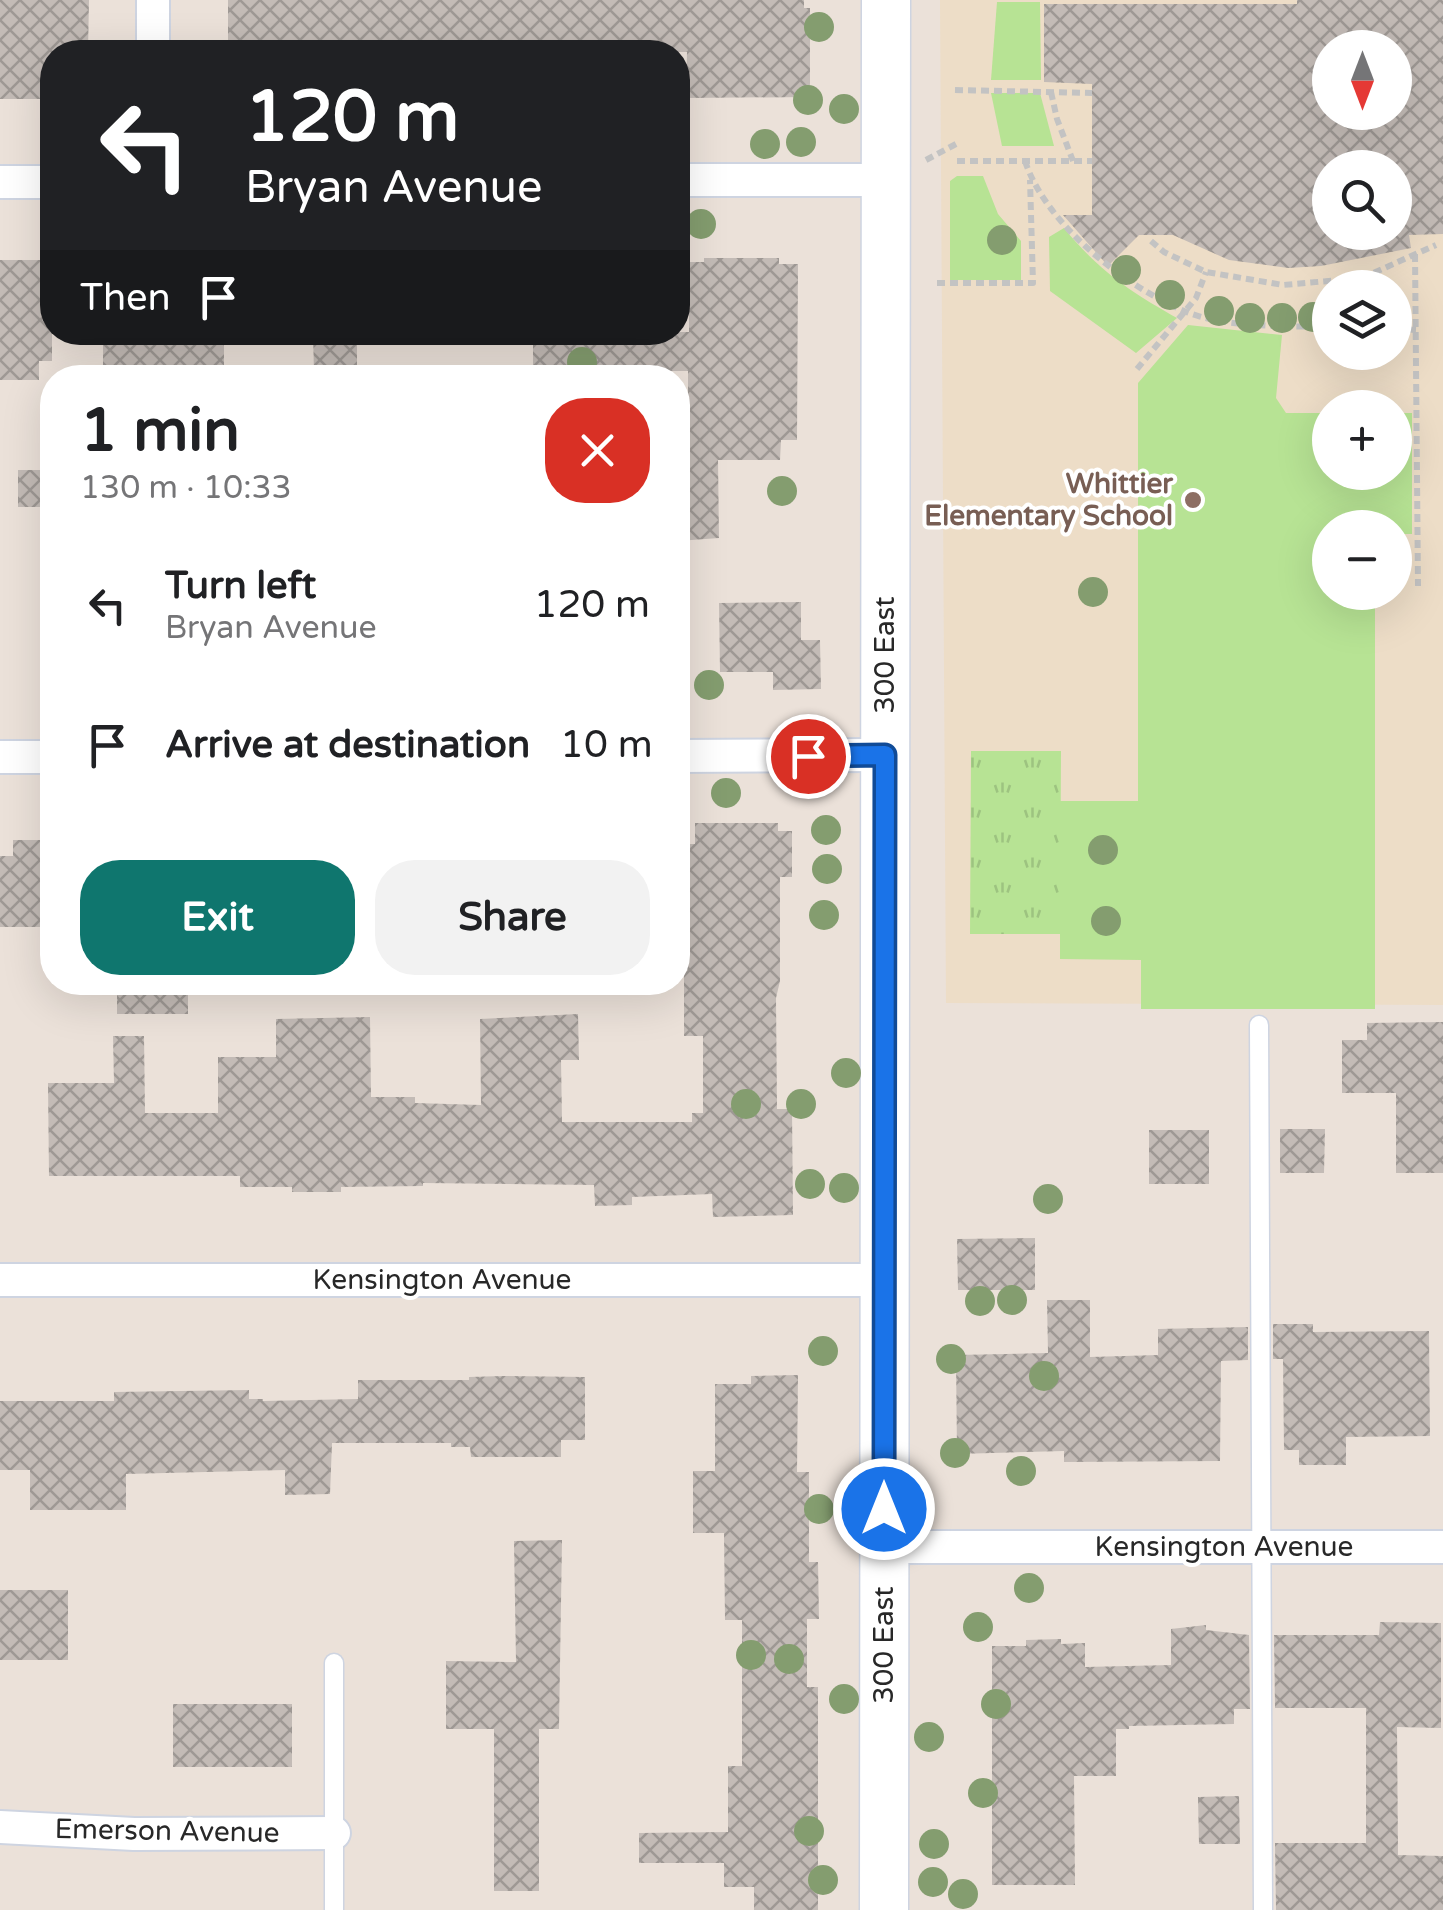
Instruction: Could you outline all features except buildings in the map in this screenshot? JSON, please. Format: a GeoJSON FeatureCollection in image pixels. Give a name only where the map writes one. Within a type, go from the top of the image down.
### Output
{"type":"FeatureCollection","features":[{"type":"Feature","properties":{"kind":"street"},"geometry":{"type":"LineString","coordinates":[[153,0],[153,40]]}},
{"type":"Feature","properties":{"kind":"street","name":"300 East"},"geometry":{"type":"LineString","coordinates":[[884,1910],[886,0]]}},
{"type":"Feature","properties":{"kind":"street"},"geometry":{"type":"LineString","coordinates":[[690,180],[886,180]]}},
{"type":"Feature","properties":{"kind":"street"},"geometry":{"type":"LineString","coordinates":[[0,182],[40,182]]}},
{"type":"Feature","properties":{"kind":"street"},"geometry":{"type":"LineString","coordinates":[[690,756],[885,755]]}},
{"type":"Feature","properties":{"kind":"street"},"geometry":{"type":"LineString","coordinates":[[0,756],[40,756]]}},
{"type":"Feature","properties":{"kind":"street","name":"Kensington Avenue"},"geometry":{"type":"LineString","coordinates":[[0,1280],[885,1280]]}},
{"type":"Feature","properties":{"kind":"street","name":"Kensington Avenue"},"geometry":{"type":"LineString","coordinates":[[884,1548],[1443,1547]]}},
{"type":"Feature","properties":{"kind":"street","name":"Emerson Avenue"},"geometry":{"type":"LineString","coordinates":[[0,1827],[134,1834],[334,1833]]}},
{"type":"Feature","properties":{"kind":"lane"},"geometry":{"type":"LineString","coordinates":[[1259,1026],[1263,1910]]}},
{"type":"Feature","properties":{"kind":"lane"},"geometry":{"type":"LineString","coordinates":[[334,1663],[334,1910]]}},
{"type":"Feature","properties":{"kind":"path"},"geometry":{"type":"LineString","coordinates":[[955,90],[1092,92]]}},
{"type":"Feature","properties":{"kind":"path"},"geometry":{"type":"LineString","coordinates":[[1051,92],[1073,160]]}},
{"type":"Feature","properties":{"kind":"path"},"geometry":{"type":"LineString","coordinates":[[957,160],[1092,160]]}},
{"type":"Feature","properties":{"kind":"path"},"geometry":{"type":"LineString","coordinates":[[937,282],[1033,282],[1030,177],[1025,161]]}},
{"type":"Feature","properties":{"kind":"path"},"geometry":{"type":"LineString","coordinates":[[1030,177],[1094,257],[1116,274],[1186,312],[1252,325],[1312,327]]}},
{"type":"Feature","properties":{"kind":"path"},"geometry":{"type":"LineString","coordinates":[[1150,241],[1206,272],[1283,285],[1362,278],[1436,246]]}},
{"type":"Feature","properties":{"kind":"path"},"geometry":{"type":"LineString","coordinates":[[1416,254],[1418,586]]}},
{"type":"Feature","properties":{"kind":"path"},"geometry":{"type":"LineString","coordinates":[[1137,370],[1196,298],[1206,272]]}},
{"type":"Feature","properties":{"kind":"path"},"geometry":{"type":"LineString","coordinates":[[1412,330],[1416,330]]}},
{"type":"Feature","properties":{"kind":"shaded area","name":"Whittier Elementary School"},"geometry":{"type":"Polygon","coordinates":[[[940,0],[1443,0],[1443,1005],[946,1003],[940,0]]]}},
{"type":"Feature","properties":{"kind":"green space"},"geometry":{"type":"Polygon","coordinates":[[[997,2],[1040,2],[1041,80],[991,80],[997,2]]]}},
{"type":"Feature","properties":{"kind":"green space"},"geometry":{"type":"Polygon","coordinates":[[[991,93],[1040,93],[1054,146],[1002,146],[991,93]]]}},
{"type":"Feature","properties":{"kind":"green space"},"geometry":{"type":"Polygon","coordinates":[[[957,176],[983,176],[998,214],[1021,241],[1021,280],[950,280],[950,181],[957,176]]]}},
{"type":"Feature","properties":{"kind":"green space"},"geometry":{"type":"Polygon","coordinates":[[[1064,228],[1115,279],[1177,318],[1136,353],[1050,291],[1049,237],[1064,228]]]}},
{"type":"Feature","properties":{"kind":"green space"},"geometry":{"type":"Polygon","coordinates":[[[1188,325],[1282,335],[1276,398],[1286,413],[1312,413],[1312,490],[1412,490],[1412,510],[1312,510],[1312,610],[1375,610],[1375,1009],[1141,1009],[1141,960],[1060,959],[1060,801],[1138,801],[1138,383],[1188,325]]]}},
{"type":"Feature","properties":{"kind":"green space"},"geometry":{"type":"Polygon","coordinates":[[[971,751],[1061,751],[1060,934],[970,934],[971,751]]]}},
{"type":"Feature","properties":{"kind":"place","name":"Whittier Elementary School"},"geometry":{"type":"Point","coordinates":[1193,500]}},
{"type":"Feature","properties":{"kind":"route"},"geometry":{"type":"LineString","coordinates":[[808,756],[885,755],[884,1509]]}}]}
